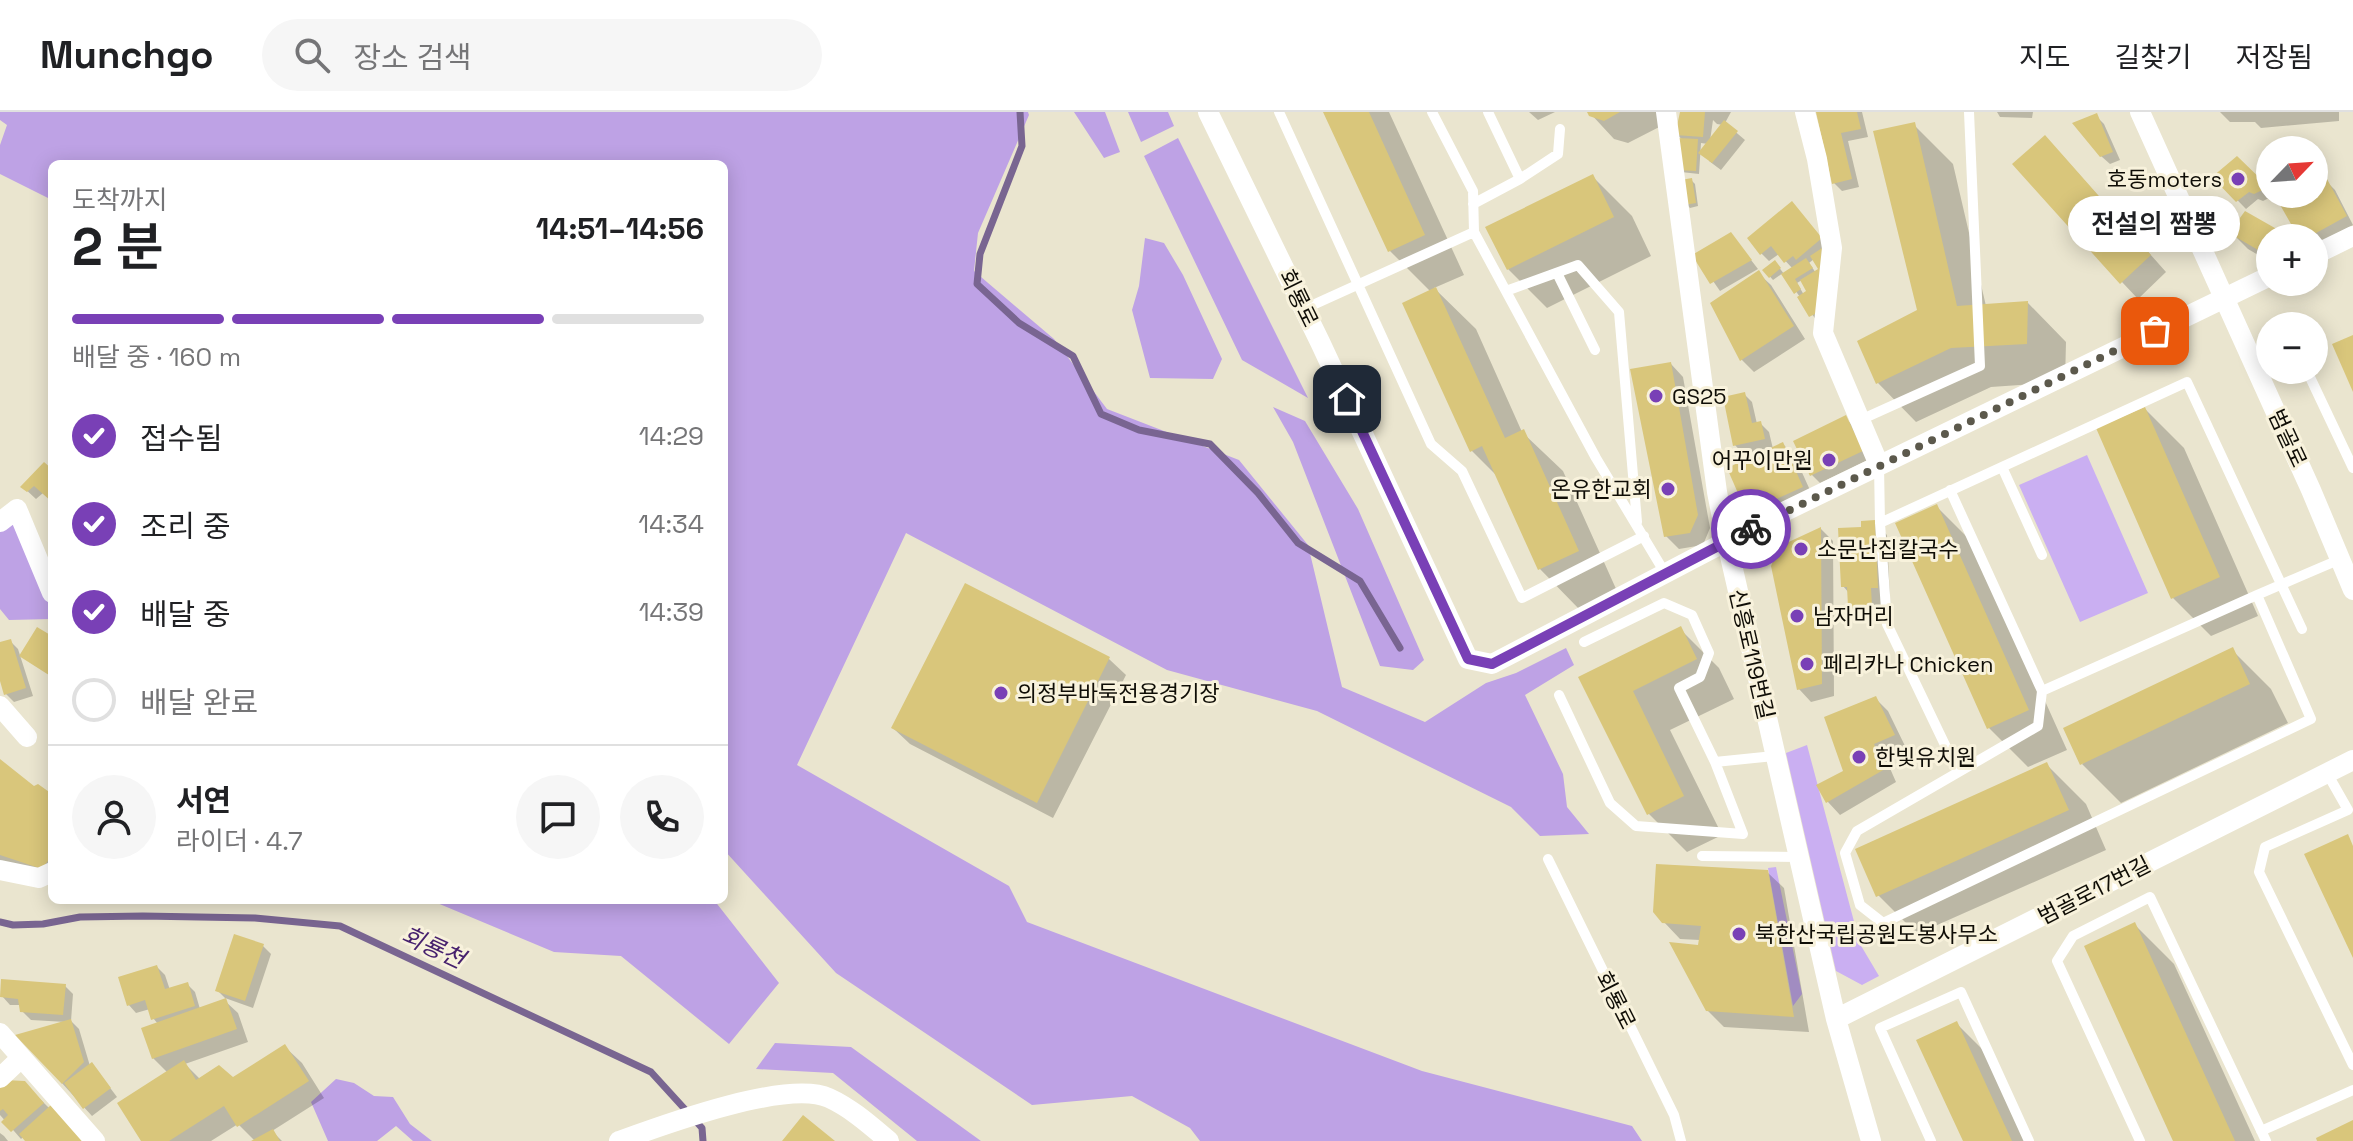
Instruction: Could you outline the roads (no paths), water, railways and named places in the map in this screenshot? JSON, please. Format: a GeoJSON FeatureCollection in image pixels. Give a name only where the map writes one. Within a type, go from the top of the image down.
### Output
{"type":"FeatureCollection","features":[{"type":"Feature","properties":{"kind":"street","name":"회룡로"},"geometry":{"type":"LineString","coordinates":[[1208,112],[1468,659],[1492,664],[1666,574]]}},
{"type":"Feature","properties":{"kind":"street","name":"신흥로119번길"},"geometry":{"type":"LineString","coordinates":[[1666,112],[1717,492],[1727,543],[1836,1019],[1871,1141]]}},
{"type":"Feature","properties":{"kind":"street"},"geometry":{"type":"LineString","coordinates":[[1805,112],[1817,159],[1832,248],[1823,333],[1879,465]]}},
{"type":"Feature","properties":{"kind":"street","name":"범골로"},"geometry":{"type":"LineString","coordinates":[[2140,112],[2353,590]]}},
{"type":"Feature","properties":{"kind":"street"},"geometry":{"type":"LineString","coordinates":[[2328,248],[2353,236]]}},
{"type":"Feature","properties":{"kind":"street"},"geometry":{"type":"LineString","coordinates":[[1666,574],[1773,517],[2256,283]]}},
{"type":"Feature","properties":{"kind":"street"},"geometry":{"type":"LineString","coordinates":[[0,522],[17,509],[48,583]]}},
{"type":"Feature","properties":{"kind":"street"},"geometry":{"type":"LineString","coordinates":[[0,706],[27,737]]}},
{"type":"Feature","properties":{"kind":"street","name":"범골로17번길"},"geometry":{"type":"LineString","coordinates":[[1836,1019],[2353,760]]}},
{"type":"Feature","properties":{"kind":"street"},"geometry":{"type":"LineString","coordinates":[[0,870],[39,878],[48,874]]}},
{"type":"Feature","properties":{"kind":"street"},"geometry":{"type":"LineString","coordinates":[[0,1033],[95,1141]]}},
{"type":"Feature","properties":{"kind":"street"},"geometry":{"type":"LineString","coordinates":[[0,1078],[20,1059]]}},
{"type":"Feature","properties":{"kind":"street"},"geometry":{"type":"LineString","coordinates":[[619,1141],[732,1106],[798,1092],[827,1097],[861,1118],[889,1141]]}},
{"type":"Feature","properties":{"kind":"lane"},"geometry":{"type":"LineString","coordinates":[[1279,112],[1431,444],[1462,471],[1522,598],[1644,536]]}},
{"type":"Feature","properties":{"kind":"lane"},"geometry":{"type":"LineString","coordinates":[[1432,112],[1473,191],[1474,232],[1596,458],[1666,574]]}},
{"type":"Feature","properties":{"kind":"lane"},"geometry":{"type":"LineString","coordinates":[[1488,112],[1520,179]]}},
{"type":"Feature","properties":{"kind":"lane"},"geometry":{"type":"LineString","coordinates":[[1858,421],[1980,366],[1969,112]]}},
{"type":"Feature","properties":{"kind":"lane"},"geometry":{"type":"LineString","coordinates":[[1473,204],[1558,154],[1560,129]]}},
{"type":"Feature","properties":{"kind":"lane"},"geometry":{"type":"LineString","coordinates":[[1304,309],[1474,232]]}},
{"type":"Feature","properties":{"kind":"lane"},"geometry":{"type":"LineString","coordinates":[[1506,291],[1578,265],[1619,312],[1638,525]]}},
{"type":"Feature","properties":{"kind":"lane"},"geometry":{"type":"LineString","coordinates":[[1557,273],[1595,350]]}},
{"type":"Feature","properties":{"kind":"lane"},"geometry":{"type":"LineString","coordinates":[[1880,523],[2187,382],[2302,629]]}},
{"type":"Feature","properties":{"kind":"lane"},"geometry":{"type":"LineString","coordinates":[[2313,384],[2353,468]]}},
{"type":"Feature","properties":{"kind":"lane"},"geometry":{"type":"LineString","coordinates":[[1879,465],[1887,624],[1958,772]]}},
{"type":"Feature","properties":{"kind":"lane"},"geometry":{"type":"LineString","coordinates":[[2002,467],[2042,555]]}},
{"type":"Feature","properties":{"kind":"lane"},"geometry":{"type":"LineString","coordinates":[[1950,490],[2042,691],[2038,726],[1857,831],[1845,853],[1860,905],[1883,923],[2311,719],[2257,595]]}},
{"type":"Feature","properties":{"kind":"lane"},"geometry":{"type":"LineString","coordinates":[[2042,691],[2341,559]]}},
{"type":"Feature","properties":{"kind":"lane"},"geometry":{"type":"LineString","coordinates":[[1559,695],[1610,803],[1636,826],[1743,834],[1715,762],[1679,688],[1700,677],[1709,653],[1692,615],[1664,603],[1584,642]]}},
{"type":"Feature","properties":{"kind":"lane"},"geometry":{"type":"LineString","coordinates":[[1715,762],[1774,756]]}},
{"type":"Feature","properties":{"kind":"lane"},"geometry":{"type":"LineString","coordinates":[[2327,773],[2351,814],[2265,847],[2259,872],[2353,1065]]}},
{"type":"Feature","properties":{"kind":"lane"},"geometry":{"type":"LineString","coordinates":[[1702,856],[1798,857]]}},
{"type":"Feature","properties":{"kind":"lane","name":"회룡로"},"geometry":{"type":"LineString","coordinates":[[1548,859],[1674,1115],[1681,1141]]}},
{"type":"Feature","properties":{"kind":"lane"},"geometry":{"type":"LineString","coordinates":[[2140,1141],[2057,961],[2073,936],[2150,897],[2263,1136],[2353,1090]]}},
{"type":"Feature","properties":{"kind":"lane"},"geometry":{"type":"LineString","coordinates":[[1931,1141],[1880,1028],[1961,992],[2029,1141]]}},
{"type":"Feature","properties":{"kind":"waterway"},"geometry":{"type":"LineString","coordinates":[[1020,112],[1022,146],[980,254],[977,284],[1019,323],[1073,356],[1101,414],[1139,430],[1210,444],[1258,493],[1298,543],[1360,581],[1400,648]]}},
{"type":"Feature","properties":{"kind":"waterway","name":"회룡천"},"geometry":{"type":"LineString","coordinates":[[0,922],[43,924],[80,917],[143,916],[255,918],[340,926],[651,1072],[702,1128],[703,1141]]}},
{"type":"Feature","properties":{"kind":"place","name":"호동moters"},"geometry":{"type":"Point","coordinates":[2238,179]}},
{"type":"Feature","properties":{"kind":"place","name":"전설의 짬뽕"},"geometry":{"type":"Point","coordinates":[2155,331]}},
{"type":"Feature","properties":{"kind":"place","name":"GS25"},"geometry":{"type":"Point","coordinates":[1656,396]}},
{"type":"Feature","properties":{"kind":"place","name":"어꾸이만원"},"geometry":{"type":"Point","coordinates":[1829,460]}},
{"type":"Feature","properties":{"kind":"place","name":"온유한교회"},"geometry":{"type":"Point","coordinates":[1668,489]}},
{"type":"Feature","properties":{"kind":"place","name":"소문난집칼국수"},"geometry":{"type":"Point","coordinates":[1801,549]}},
{"type":"Feature","properties":{"kind":"place","name":"남자머리"},"geometry":{"type":"Point","coordinates":[1797,616]}},
{"type":"Feature","properties":{"kind":"place","name":"페리카나 Chicken"},"geometry":{"type":"Point","coordinates":[1807,664]}},
{"type":"Feature","properties":{"kind":"place","name":"의정부바둑전용경기장"},"geometry":{"type":"Point","coordinates":[1001,693]}},
{"type":"Feature","properties":{"kind":"place","name":"한빛유치원"},"geometry":{"type":"Point","coordinates":[1859,757]}},
{"type":"Feature","properties":{"kind":"place","name":"북한산국립공원도봉사무소"},"geometry":{"type":"Point","coordinates":[1739,934]}}]}
